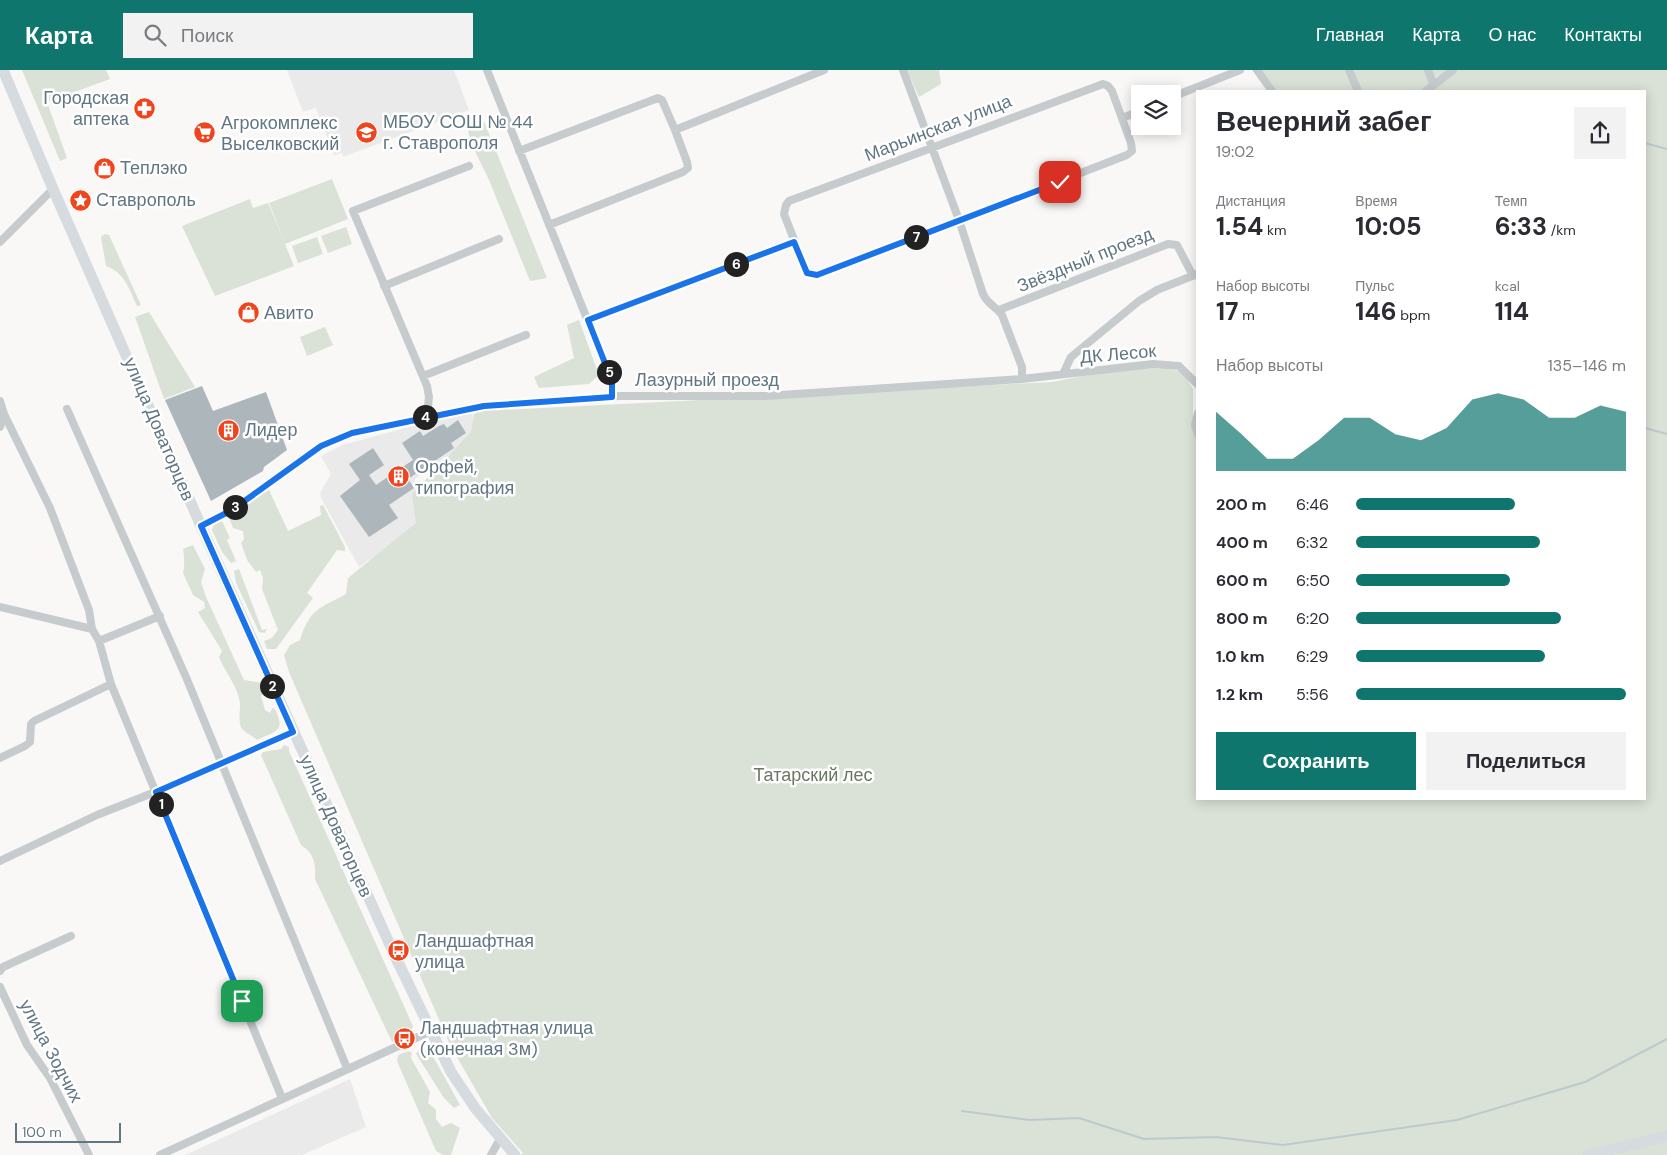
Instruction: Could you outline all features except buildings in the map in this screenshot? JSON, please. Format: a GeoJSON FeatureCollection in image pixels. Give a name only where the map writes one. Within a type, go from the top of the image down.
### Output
{"type":"FeatureCollection","features":[{"type":"Feature","properties":{"kind":"main road","name":"улица Доваторцев"},"geometry":{"type":"LineString","coordinates":[[3,70],[52,189],[201,526],[293,732],[431,1031],[451,1072],[474,1108],[514,1155]]}},
{"type":"Feature","properties":{"kind":"main road"},"geometry":{"type":"LineString","coordinates":[[1588,1155],[1667,1136]]}},
{"type":"Feature","properties":{"kind":"street"},"geometry":{"type":"LineString","coordinates":[[487,70],[612,381],[612,397]]}},
{"type":"Feature","properties":{"kind":"street"},"geometry":{"type":"LineString","coordinates":[[675,130],[824,70]]}},
{"type":"Feature","properties":{"kind":"street"},"geometry":{"type":"LineString","coordinates":[[903,70],[959,220],[987,303],[999,310],[1022,367],[1022,379]]}},
{"type":"Feature","properties":{"kind":"street"},"geometry":{"type":"LineString","coordinates":[[1181,93],[1240,70]]}},
{"type":"Feature","properties":{"kind":"street"},"geometry":{"type":"LineString","coordinates":[[1256,70],[1271,90]]}},
{"type":"Feature","properties":{"kind":"street"},"geometry":{"type":"LineString","coordinates":[[1350,70],[1358,90]]}},
{"type":"Feature","properties":{"kind":"street"},"geometry":{"type":"LineString","coordinates":[[1428,70],[1434,85]]}},
{"type":"Feature","properties":{"kind":"street"},"geometry":{"type":"LineString","coordinates":[[1427,90],[1453,70]]}},
{"type":"Feature","properties":{"kind":"street","name":"Марьинская улица"},"geometry":{"type":"LineString","coordinates":[[1103,84],[1112,91],[1122,118],[1131,143],[1132,151],[1127,155],[817,275],[807,273],[784,214],[784,209],[789,201],[1103,84]]}},
{"type":"Feature","properties":{"kind":"street"},"geometry":{"type":"LineString","coordinates":[[519,151],[658,98],[662,100],[688,162],[688,168],[683,172],[549,225]]}},
{"type":"Feature","properties":{"kind":"street"},"geometry":{"type":"LineString","coordinates":[[1122,118],[1131,114]]}},
{"type":"Feature","properties":{"kind":"street"},"geometry":{"type":"LineString","coordinates":[[428,416],[429,397],[423,376],[353,211],[469,166]]}},
{"type":"Feature","properties":{"kind":"street"},"geometry":{"type":"LineString","coordinates":[[0,242],[52,189]]}},
{"type":"Feature","properties":{"kind":"street"},"geometry":{"type":"LineString","coordinates":[[384,286],[499,238]]}},
{"type":"Feature","properties":{"kind":"street"},"geometry":{"type":"LineString","coordinates":[[588,320],[794,242]]}},
{"type":"Feature","properties":{"kind":"street","name":"Звёздный проезд"},"geometry":{"type":"LineString","coordinates":[[999,310],[1168,244],[1177,245],[1195,275],[1157,290],[1139,301],[1071,358],[1063,374]]}},
{"type":"Feature","properties":{"kind":"street"},"geometry":{"type":"LineString","coordinates":[[423,376],[526,335]]}},
{"type":"Feature","properties":{"kind":"street","name":"ДК Лесок"},"geometry":{"type":"LineString","coordinates":[[1063,374],[1152,364],[1179,366],[1196,383]]}},
{"type":"Feature","properties":{"kind":"street","name":"Лазурный проезд"},"geometry":{"type":"LineString","coordinates":[[201,526],[232,510],[321,446],[335,439],[428,416],[484,406],[612,397],[766,396],[1022,379],[1063,374]]}},
{"type":"Feature","properties":{"kind":"street"},"geometry":{"type":"LineString","coordinates":[[0,400],[4,414],[50,508],[89,610],[92,628],[99,641],[111,684],[282,1098]]}},
{"type":"Feature","properties":{"kind":"street"},"geometry":{"type":"LineString","coordinates":[[66,409],[160,616],[347,1068]]}},
{"type":"Feature","properties":{"kind":"street"},"geometry":{"type":"LineString","coordinates":[[0,427],[4,414]]}},
{"type":"Feature","properties":{"kind":"street"},"geometry":{"type":"LineString","coordinates":[[0,607],[92,628]]}},
{"type":"Feature","properties":{"kind":"street"},"geometry":{"type":"LineString","coordinates":[[99,641],[160,616]]}},
{"type":"Feature","properties":{"kind":"street"},"geometry":{"type":"LineString","coordinates":[[0,758],[25,746],[31,736],[31,724],[34,721],[111,684]]}},
{"type":"Feature","properties":{"kind":"street"},"geometry":{"type":"LineString","coordinates":[[0,861],[97,815],[156,792],[293,732]]}},
{"type":"Feature","properties":{"kind":"street"},"geometry":{"type":"LineString","coordinates":[[0,972],[3,967],[71,936]]}},
{"type":"Feature","properties":{"kind":"street","name":"улица Зодчих"},"geometry":{"type":"LineString","coordinates":[[0,987],[27,1045],[50,1078],[88,1155]]}},
{"type":"Feature","properties":{"kind":"street"},"geometry":{"type":"LineString","coordinates":[[160,1155],[431,1031]]}},
{"type":"Feature","properties":{"kind":"street"},"geometry":{"type":"LineString","coordinates":[[491,1155],[500,1139]]}},
{"type":"Feature","properties":{"kind":"shaded area","name":"МБОУ СОШ № 44 г. Ставрополя"},"geometry":{"type":"Polygon","coordinates":[[[287,70],[454,70],[469,110],[343,157],[342,153],[334,155],[316,108],[303,112],[287,70]]]}},
{"type":"Feature","properties":{"kind":"shaded area"},"geometry":{"type":"Polygon","coordinates":[[[472,413],[477,435],[415,479],[418,527],[359,567],[321,498],[320,493],[331,474],[321,456],[342,445],[439,419],[472,413]]]}},
{"type":"Feature","properties":{"kind":"shaded area"},"geometry":{"type":"Polygon","coordinates":[[[350,1079],[366,1127],[302,1155],[185,1155],[350,1079]]]}},
{"type":"Feature","properties":{"kind":"green space"},"geometry":{"type":"Polygon","coordinates":[[[22,70],[106,70],[110,79],[47,102],[67,158],[60,161],[22,70]]]}},
{"type":"Feature","properties":{"kind":"green space"},"geometry":{"type":"Polygon","coordinates":[[[907,70],[939,70],[941,84],[919,97],[907,70]]]}},
{"type":"Feature","properties":{"kind":"green space","name":"Татарский лес"},"geometry":{"type":"Polygon","coordinates":[[[1254,70],[1667,70],[1667,1155],[521,1155],[523,1153],[492,1118],[450,1045],[289,672],[284,655],[290,645],[300,640],[312,615],[322,607],[346,594],[348,578],[416,523],[412,494],[471,432],[474,414],[483,411],[1052,382],[1101,373],[1151,368],[1183,372],[1193,389],[1193,422],[1196,436],[1196,800],[1646,800],[1646,90],[1427,90],[1440,73],[1423,90],[1268,90],[1254,70]]]}},
{"type":"Feature","properties":{"kind":"green space"},"geometry":{"type":"Polygon","coordinates":[[[468,116],[484,121],[547,278],[530,281],[489,180],[470,141],[466,120],[468,116]]]}},
{"type":"Feature","properties":{"kind":"green space"},"geometry":{"type":"Polygon","coordinates":[[[332,179],[348,219],[285,244],[294,266],[215,296],[182,226],[250,199],[253,208],[268,203],[285,243],[269,203],[332,179]]]}},
{"type":"Feature","properties":{"kind":"green space"},"geometry":{"type":"Polygon","coordinates":[[[346,227],[352,244],[328,253],[321,236],[346,227]]]}},
{"type":"Feature","properties":{"kind":"green space"},"geometry":{"type":"Polygon","coordinates":[[[105,234],[109,235],[141,305],[137,306],[122,277],[106,266],[101,237],[105,234]]]}},
{"type":"Feature","properties":{"kind":"green space"},"geometry":{"type":"Polygon","coordinates":[[[317,237],[323,254],[298,263],[292,246],[317,237]]]}},
{"type":"Feature","properties":{"kind":"green space"},"geometry":{"type":"Polygon","coordinates":[[[149,312],[195,387],[164,399],[135,317],[149,312]]]}},
{"type":"Feature","properties":{"kind":"green space"},"geometry":{"type":"Polygon","coordinates":[[[579,320],[599,375],[589,384],[539,388],[534,377],[574,358],[567,325],[579,320]]]}},
{"type":"Feature","properties":{"kind":"green space"},"geometry":{"type":"Polygon","coordinates":[[[325,327],[333,345],[307,356],[300,337],[325,327]]]}},
{"type":"Feature","properties":{"kind":"green space"},"geometry":{"type":"Polygon","coordinates":[[[269,490],[288,531],[321,515],[320,506],[323,505],[345,547],[345,551],[337,550],[307,593],[313,598],[276,649],[267,649],[264,641],[272,638],[278,630],[262,589],[263,578],[260,570],[256,572],[247,560],[241,543],[244,539],[243,531],[233,528],[228,515],[269,490]]]}},
{"type":"Feature","properties":{"kind":"green space"},"geometry":{"type":"Polygon","coordinates":[[[222,521],[230,538],[227,540],[236,561],[231,563],[222,552],[212,530],[214,525],[222,521]]]}},
{"type":"Feature","properties":{"kind":"green space"},"geometry":{"type":"Polygon","coordinates":[[[193,545],[205,569],[201,582],[206,597],[244,680],[262,683],[267,690],[261,696],[265,710],[270,713],[272,708],[275,709],[280,722],[277,730],[257,740],[244,731],[241,726],[239,698],[219,657],[222,651],[198,612],[205,608],[204,602],[193,595],[183,573],[183,549],[193,545]]]}},
{"type":"Feature","properties":{"kind":"green space"},"geometry":{"type":"Polygon","coordinates":[[[239,569],[262,630],[267,629],[265,633],[259,632],[236,583],[234,571],[239,569]]]}},
{"type":"Feature","properties":{"kind":"green space"},"geometry":{"type":"Polygon","coordinates":[[[284,745],[289,747],[289,751],[413,1026],[410,1033],[392,1042],[315,879],[315,868],[311,855],[301,845],[261,755],[263,752],[281,749],[284,745]]]}},
{"type":"Feature","properties":{"kind":"green space"},"geometry":{"type":"Polygon","coordinates":[[[420,1048],[429,1049],[460,1105],[454,1108],[444,1098],[416,1054],[420,1048]]]}},
{"type":"Feature","properties":{"kind":"green space"},"geometry":{"type":"Polygon","coordinates":[[[409,1051],[412,1053],[411,1058],[430,1092],[428,1103],[436,1110],[436,1119],[442,1127],[451,1123],[460,1128],[451,1155],[443,1155],[436,1151],[397,1061],[398,1055],[409,1051]]]}},
{"type":"Feature","properties":{"kind":"waterway"},"geometry":{"type":"LineString","coordinates":[[1646,143],[1667,149]]}},
{"type":"Feature","properties":{"kind":"waterway"},"geometry":{"type":"LineString","coordinates":[[1646,428],[1667,434]]}},
{"type":"Feature","properties":{"kind":"waterway"},"geometry":{"type":"LineString","coordinates":[[962,1111],[1030,1120],[1079,1118],[1144,1139],[1216,1137],[1283,1145],[1457,1120],[1585,1082],[1667,1039]]}},
{"type":"Feature","properties":{"kind":"place","name":"Городская аптека"},"geometry":{"type":"Point","coordinates":[145,108]}},
{"type":"Feature","properties":{"kind":"place","name":"МБОУ СОШ № 44 г. Ставрополя"},"geometry":{"type":"Point","coordinates":[367,132]}},
{"type":"Feature","properties":{"kind":"place","name":"Агрокомплекс Выселковский"},"geometry":{"type":"Point","coordinates":[205,133]}},
{"type":"Feature","properties":{"kind":"place","name":"Теплэко"},"geometry":{"type":"Point","coordinates":[104,168]}},
{"type":"Feature","properties":{"kind":"place","name":"Ставрополь"},"geometry":{"type":"Point","coordinates":[80,200]}},
{"type":"Feature","properties":{"kind":"place","name":"Авито"},"geometry":{"type":"Point","coordinates":[248,313]}},
{"type":"Feature","properties":{"kind":"place","name":"Лидер"},"geometry":{"type":"Point","coordinates":[229,430]}},
{"type":"Feature","properties":{"kind":"place","name":"Орфей, типография"},"geometry":{"type":"Point","coordinates":[399,477]}},
{"type":"Feature","properties":{"kind":"place","name":"Ландшафтная улица"},"geometry":{"type":"Point","coordinates":[399,951]}},
{"type":"Feature","properties":{"kind":"place","name":"Ландшафтная улица (конечная 3м)"},"geometry":{"type":"Point","coordinates":[404,1038]}},
{"type":"Feature","properties":{"kind":"route"},"geometry":{"type":"LineString","coordinates":[[242,1001],[156,792],[293,732],[201,526],[232,510],[321,446],[352,433],[484,406],[612,397],[612,381],[588,320],[794,242],[807,273],[811,276],[817,275],[1060,182]]}}]}
